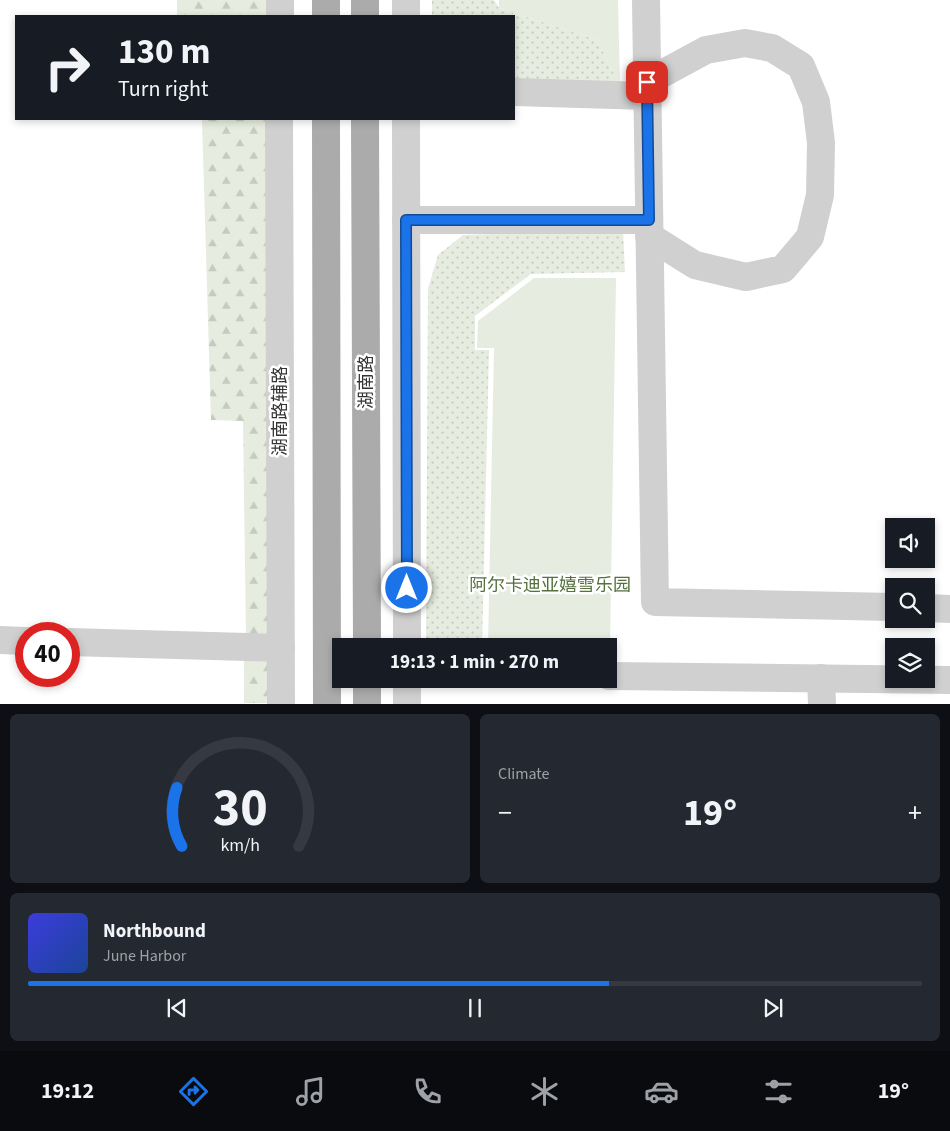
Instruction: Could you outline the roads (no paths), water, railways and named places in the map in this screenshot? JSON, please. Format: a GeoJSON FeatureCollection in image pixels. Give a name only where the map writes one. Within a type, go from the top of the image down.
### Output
{"type":"FeatureCollection","features":[{"type":"Feature","properties":{"kind":"main road"},"geometry":{"type":"LineString","coordinates":[[326,0],[326,15]]}},
{"type":"Feature","properties":{"kind":"main road"},"geometry":{"type":"LineString","coordinates":[[365,0],[365,15]]}},
{"type":"Feature","properties":{"kind":"main road"},"geometry":{"type":"LineString","coordinates":[[326,120],[327,704]]}},
{"type":"Feature","properties":{"kind":"main road","name":"湖南路"},"geometry":{"type":"LineString","coordinates":[[365,120],[367,638]]}},
{"type":"Feature","properties":{"kind":"main road"},"geometry":{"type":"LineString","coordinates":[[367,688],[367,704]]}},
{"type":"Feature","properties":{"kind":"street"},"geometry":{"type":"LineString","coordinates":[[280,0],[280,15]]}},
{"type":"Feature","properties":{"kind":"street"},"geometry":{"type":"LineString","coordinates":[[406,0],[406,15]]}},
{"type":"Feature","properties":{"kind":"street"},"geometry":{"type":"LineString","coordinates":[[646,0],[655,602],[885,607]]}},
{"type":"Feature","properties":{"kind":"street"},"geometry":{"type":"LineString","coordinates":[[406,220],[649,228],[695,265],[746,277],[783,268],[810,237],[820,195],[821,143],[816,102],[801,66],[772,48],[745,43],[706,50],[647,89],[515,92]]}},
{"type":"Feature","properties":{"kind":"street","name":"湖南路辅路"},"geometry":{"type":"LineString","coordinates":[[279,120],[281,704]]}},
{"type":"Feature","properties":{"kind":"street"},"geometry":{"type":"LineString","coordinates":[[406,120],[407,638]]}},
{"type":"Feature","properties":{"kind":"street"},"geometry":{"type":"LineString","coordinates":[[935,608],[950,608]]}},
{"type":"Feature","properties":{"kind":"street"},"geometry":{"type":"LineString","coordinates":[[0,640],[15,641]]}},
{"type":"Feature","properties":{"kind":"street"},"geometry":{"type":"LineString","coordinates":[[80,642],[281,648]]}},
{"type":"Feature","properties":{"kind":"street"},"geometry":{"type":"LineString","coordinates":[[617,677],[821,691],[950,680]]}},
{"type":"Feature","properties":{"kind":"street"},"geometry":{"type":"LineString","coordinates":[[407,688],[407,704]]}},
{"type":"Feature","properties":{"kind":"park label","name":"阿尔卡迪亚嬉雪乐园"},"geometry":{"type":"Point","coordinates":[550,585]}}]}
